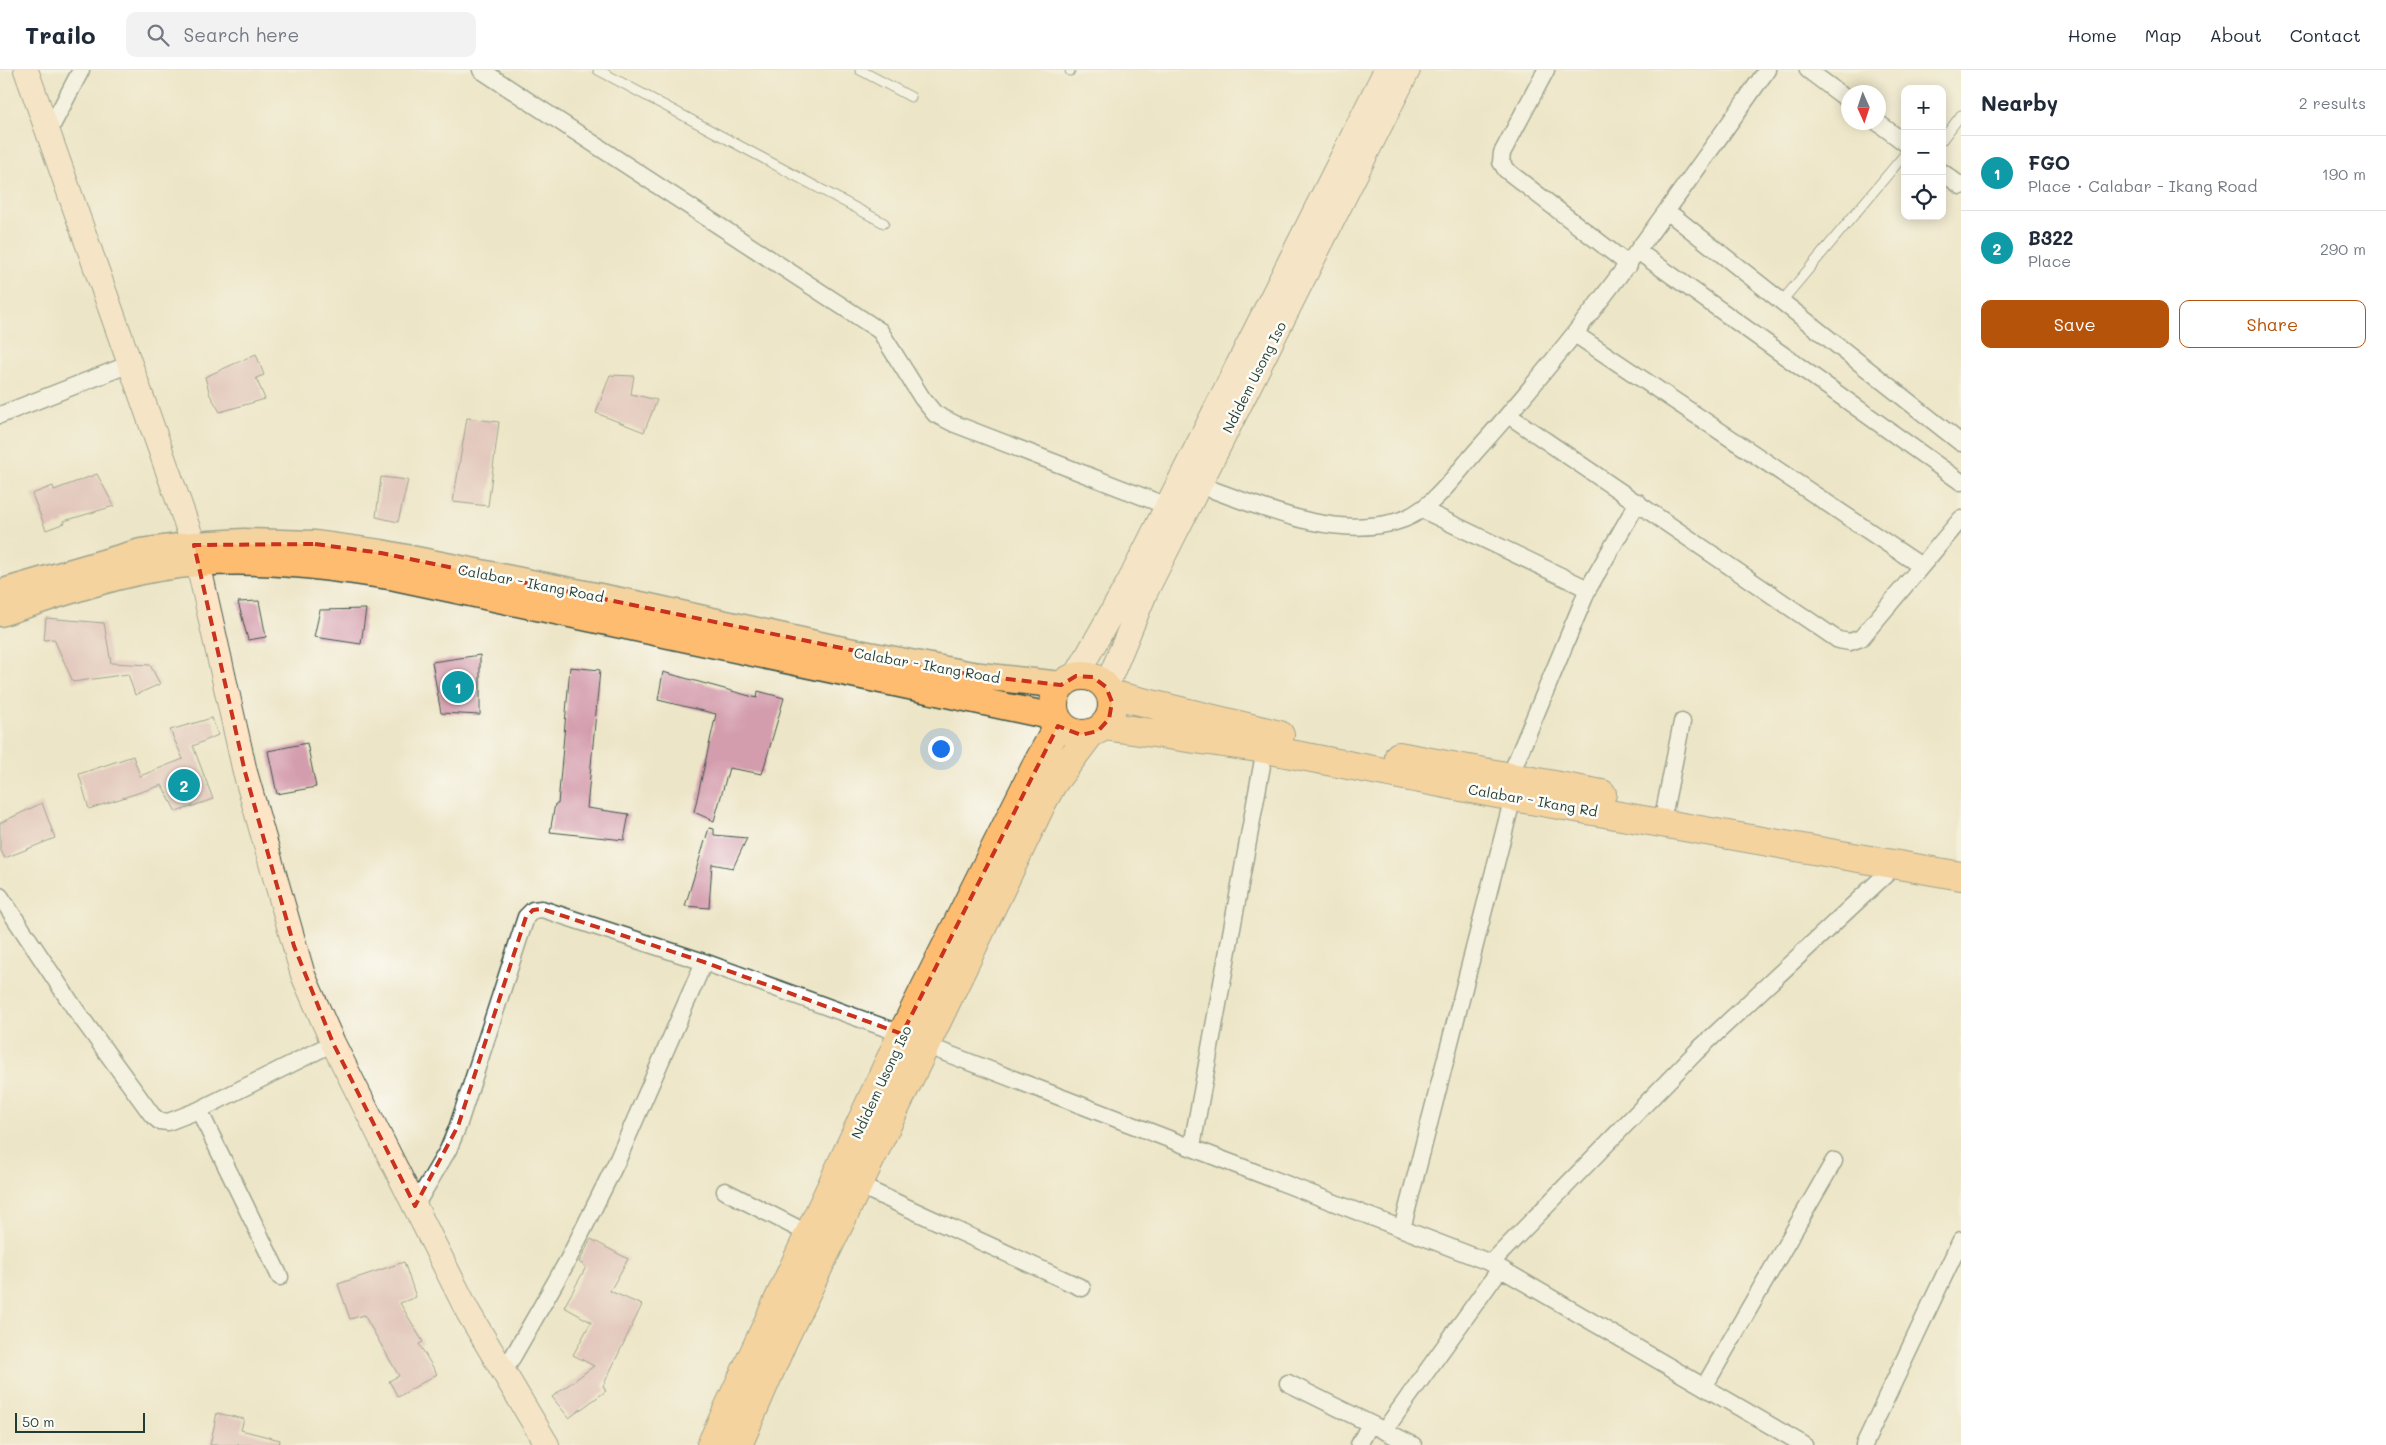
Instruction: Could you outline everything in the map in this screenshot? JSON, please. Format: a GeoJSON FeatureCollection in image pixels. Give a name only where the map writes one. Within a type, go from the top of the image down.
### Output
{"type":"FeatureCollection","features":[{"type":"Feature","properties":{"kind":"highway"},"geometry":{"type":"LineString","coordinates":[[1092,677],[1108,690],[1112,711],[1097,730],[1073,733],[1057,720],[1054,700],[1068,681],[1092,677]]}},
{"type":"Feature","properties":{"kind":"highway","name":"Calabar - Ikang Rd"},"geometry":{"type":"LineString","coordinates":[[1108,690],[1267,732],[1512,786],[1896,865],[1961,876]]}},
{"type":"Feature","properties":{"kind":"highway","name":"Ndidem Usong Iso"},"geometry":{"type":"LineString","coordinates":[[738,1445],[783,1341],[858,1185],[914,1040],[1057,720]]}},
{"type":"Feature","properties":{"kind":"highway","name":"Calabar - Ikang Rd"},"geometry":{"type":"LineString","coordinates":[[1097,730],[1265,749],[1664,807],[1961,857]]}},
{"type":"Feature","properties":{"kind":"highway","name":"Ndidem Usong Iso"},"geometry":{"type":"LineString","coordinates":[[711,1445],[809,1234],[1043,800],[1053,783],[1097,730]]}},
{"type":"Feature","properties":{"kind":"main road","name":"Calabar - Ikang Road"},"geometry":{"type":"LineString","coordinates":[[0,612],[112,579],[150,570],[196,554],[244,542],[315,544],[381,553],[645,606],[833,648],[972,675],[1068,681]]}},
{"type":"Feature","properties":{"kind":"main road","name":"Calabar - Ikang Road"},"geometry":{"type":"LineString","coordinates":[[0,593],[141,552],[196,554],[292,562],[395,577],[1057,720]]}},
{"type":"Feature","properties":{"kind":"street"},"geometry":{"type":"LineString","coordinates":[[26,70],[196,554],[245,772],[303,975],[333,1043],[468,1312],[547,1445]]}},
{"type":"Feature","properties":{"kind":"street"},"geometry":{"type":"LineString","coordinates":[[48,133],[81,70]]}},
{"type":"Feature","properties":{"kind":"street"},"geometry":{"type":"LineString","coordinates":[[481,70],[880,332],[922,398],[935,414],[955,424],[1167,506]]}},
{"type":"Feature","properties":{"kind":"street","name":"Ndidem Usong Iso"},"geometry":{"type":"LineString","coordinates":[[1068,681],[1129,582],[1386,70]]}},
{"type":"Feature","properties":{"kind":"street","name":"Ndidem Usong Iso"},"geometry":{"type":"LineString","coordinates":[[1108,690],[1146,591],[1408,70]]}},
{"type":"Feature","properties":{"kind":"street"},"geometry":{"type":"LineString","coordinates":[[1546,70],[1502,153],[1501,162],[1506,170],[1961,482]]}},
{"type":"Feature","properties":{"kind":"street"},"geometry":{"type":"LineString","coordinates":[[1198,485],[1293,517],[1324,524],[1356,526],[1387,524],[1423,510],[1508,415],[1575,334],[1634,258],[1767,70]]}},
{"type":"Feature","properties":{"kind":"street"},"geometry":{"type":"LineString","coordinates":[[1808,70],[1841,95]]}},
{"type":"Feature","properties":{"kind":"street"},"geometry":{"type":"LineString","coordinates":[[1886,128],[1901,140]]}},
{"type":"Feature","properties":{"kind":"street"},"geometry":{"type":"LineString","coordinates":[[1946,175],[1961,186]]}},
{"type":"Feature","properties":{"kind":"street"},"geometry":{"type":"LineString","coordinates":[[1667,211],[1961,443]]}},
{"type":"Feature","properties":{"kind":"street"},"geometry":{"type":"LineString","coordinates":[[1575,334],[1921,566]]}},
{"type":"Feature","properties":{"kind":"street"},"geometry":{"type":"LineString","coordinates":[[0,414],[130,364]]}},
{"type":"Feature","properties":{"kind":"street"},"geometry":{"type":"LineString","coordinates":[[1508,415],[1838,640],[1850,642],[1861,638],[1961,519]]}},
{"type":"Feature","properties":{"kind":"street"},"geometry":{"type":"LineString","coordinates":[[1402,1229],[1512,786],[1588,589],[1638,502]]}},
{"type":"Feature","properties":{"kind":"street"},"geometry":{"type":"LineString","coordinates":[[1423,510],[1588,589]]}},
{"type":"Feature","properties":{"kind":"street"},"geometry":{"type":"LineString","coordinates":[[1664,807],[1682,722]]}},
{"type":"Feature","properties":{"kind":"street"},"geometry":{"type":"LineString","coordinates":[[1192,1146],[1265,749]]}},
{"type":"Feature","properties":{"kind":"street"},"geometry":{"type":"LineString","coordinates":[[1359,1445],[1377,1428],[1496,1266],[1698,1051],[1896,865]]}},
{"type":"Feature","properties":{"kind":"street"},"geometry":{"type":"LineString","coordinates":[[0,896],[75,1010],[152,1116],[159,1120],[168,1122],[199,1110],[333,1043]]}},
{"type":"Feature","properties":{"kind":"street"},"geometry":{"type":"LineString","coordinates":[[415,1206],[448,1150],[458,1126],[530,912],[542,909],[704,962],[914,1040],[1192,1146],[1496,1266],[1804,1445]]}},
{"type":"Feature","properties":{"kind":"street"},"geometry":{"type":"LineString","coordinates":[[504,1372],[568,1260],[618,1159],[704,962]]}},
{"type":"Feature","properties":{"kind":"street"},"geometry":{"type":"LineString","coordinates":[[199,1110],[280,1277]]}},
{"type":"Feature","properties":{"kind":"street"},"geometry":{"type":"LineString","coordinates":[[1704,1387],[1834,1161]]}},
{"type":"Feature","properties":{"kind":"street"},"geometry":{"type":"LineString","coordinates":[[858,1185],[1082,1288]]}},
{"type":"Feature","properties":{"kind":"street"},"geometry":{"type":"LineString","coordinates":[[725,1192],[809,1234]]}},
{"type":"Feature","properties":{"kind":"street"},"geometry":{"type":"LineString","coordinates":[[1864,1445],[1961,1240]]}},
{"type":"Feature","properties":{"kind":"street"},"geometry":{"type":"LineString","coordinates":[[1288,1384],[1413,1445]]}},
{"type":"Feature","properties":{"kind":"lane"},"geometry":{"type":"LineString","coordinates":[[598,70],[884,223]]}},
{"type":"Feature","properties":{"kind":"lane"},"geometry":{"type":"LineString","coordinates":[[860,70],[911,97]]}},
{"type":"Feature","properties":{"kind":"lane"},"geometry":{"type":"LineString","coordinates":[[1946,135],[1961,115]]}},
{"type":"Feature","properties":{"kind":"lane"},"geometry":{"type":"LineString","coordinates":[[1782,301],[1901,159]]}},
{"type":"Feature","properties":{"kind":"highlighted area"},"geometry":{"type":"Polygon","coordinates":[[[315,544],[381,553],[972,675],[1061,685],[1076,676],[1093,677],[1106,687],[1112,702],[1109,719],[1098,731],[1081,735],[1058,726],[902,1034],[704,962],[542,909],[533,910],[526,917],[458,1126],[415,1206],[333,1043],[294,946],[245,772],[194,545],[315,544]]]}},
{"type":"Feature","properties":{"kind":"building"},"geometry":{"type":"Polygon","coordinates":[[[256,354],[264,375],[256,378],[265,399],[220,412],[210,395],[205,377],[256,354]]]}},
{"type":"Feature","properties":{"kind":"building"},"geometry":{"type":"Polygon","coordinates":[[[610,375],[634,376],[631,394],[657,400],[644,432],[596,413],[610,375]]]}},
{"type":"Feature","properties":{"kind":"building"},"geometry":{"type":"Polygon","coordinates":[[[467,418],[499,422],[488,506],[453,502],[467,418]]]}},
{"type":"Feature","properties":{"kind":"building"},"geometry":{"type":"Polygon","coordinates":[[[97,474],[114,506],[64,521],[65,523],[46,530],[32,494],[53,486],[54,490],[97,474]]]}},
{"type":"Feature","properties":{"kind":"building"},"geometry":{"type":"Polygon","coordinates":[[[381,477],[408,480],[398,522],[376,517],[381,477]]]}},
{"type":"Feature","properties":{"kind":"building"},"geometry":{"type":"Polygon","coordinates":[[[259,601],[266,637],[248,640],[238,602],[259,601]]]}},
{"type":"Feature","properties":{"kind":"building"},"geometry":{"type":"Polygon","coordinates":[[[366,609],[361,644],[314,637],[320,610],[366,609]]]}},
{"type":"Feature","properties":{"kind":"building"},"geometry":{"type":"Polygon","coordinates":[[[46,618],[104,623],[111,663],[150,665],[160,684],[135,695],[128,674],[73,682],[54,639],[44,640],[46,618]]]}},
{"type":"Feature","properties":{"kind":"building"},"geometry":{"type":"Polygon","coordinates":[[[480,655],[480,715],[441,713],[432,662],[480,655]]]}},
{"type":"Feature","properties":{"kind":"building"},"geometry":{"type":"Polygon","coordinates":[[[570,667],[600,670],[587,808],[629,814],[624,840],[550,832],[555,804],[558,804],[570,667]]]}},
{"type":"Feature","properties":{"kind":"building"},"geometry":{"type":"Polygon","coordinates":[[[663,672],[757,698],[758,691],[784,698],[762,774],[729,768],[714,821],[694,812],[716,714],[658,700],[663,672]]]}},
{"type":"Feature","properties":{"kind":"building"},"geometry":{"type":"Polygon","coordinates":[[[212,718],[218,735],[193,746],[213,799],[176,812],[162,785],[89,809],[79,774],[133,756],[140,776],[183,759],[170,730],[212,718]]]}},
{"type":"Feature","properties":{"kind":"building"},"geometry":{"type":"Polygon","coordinates":[[[307,743],[316,787],[277,794],[268,751],[307,743]]]}},
{"type":"Feature","properties":{"kind":"building"},"geometry":{"type":"Polygon","coordinates":[[[42,803],[55,838],[5,858],[0,849],[0,823],[42,803]]]}},
{"type":"Feature","properties":{"kind":"building"},"geometry":{"type":"Polygon","coordinates":[[[709,828],[714,829],[714,835],[747,838],[733,868],[712,864],[709,908],[685,906],[709,828]]]}},
{"type":"Feature","properties":{"kind":"building"},"geometry":{"type":"Polygon","coordinates":[[[591,1239],[628,1259],[610,1291],[642,1305],[603,1386],[606,1391],[569,1418],[552,1397],[594,1366],[573,1355],[591,1322],[564,1307],[586,1267],[579,1262],[591,1239]]]}},
{"type":"Feature","properties":{"kind":"building"},"geometry":{"type":"Polygon","coordinates":[[[404,1262],[416,1297],[400,1303],[423,1342],[419,1344],[437,1374],[398,1397],[389,1381],[399,1376],[364,1315],[350,1319],[338,1284],[404,1262]]]}},
{"type":"Feature","properties":{"kind":"building"},"geometry":{"type":"Polygon","coordinates":[[[217,1413],[244,1419],[241,1430],[280,1440],[279,1445],[210,1445],[217,1413]]]}},
{"type":"Feature","properties":{"kind":"place","name":"FGO"},"geometry":{"type":"Point","coordinates":[458,687]}},
{"type":"Feature","properties":{"kind":"place","name":"B322"},"geometry":{"type":"Point","coordinates":[184,785]}}]}
